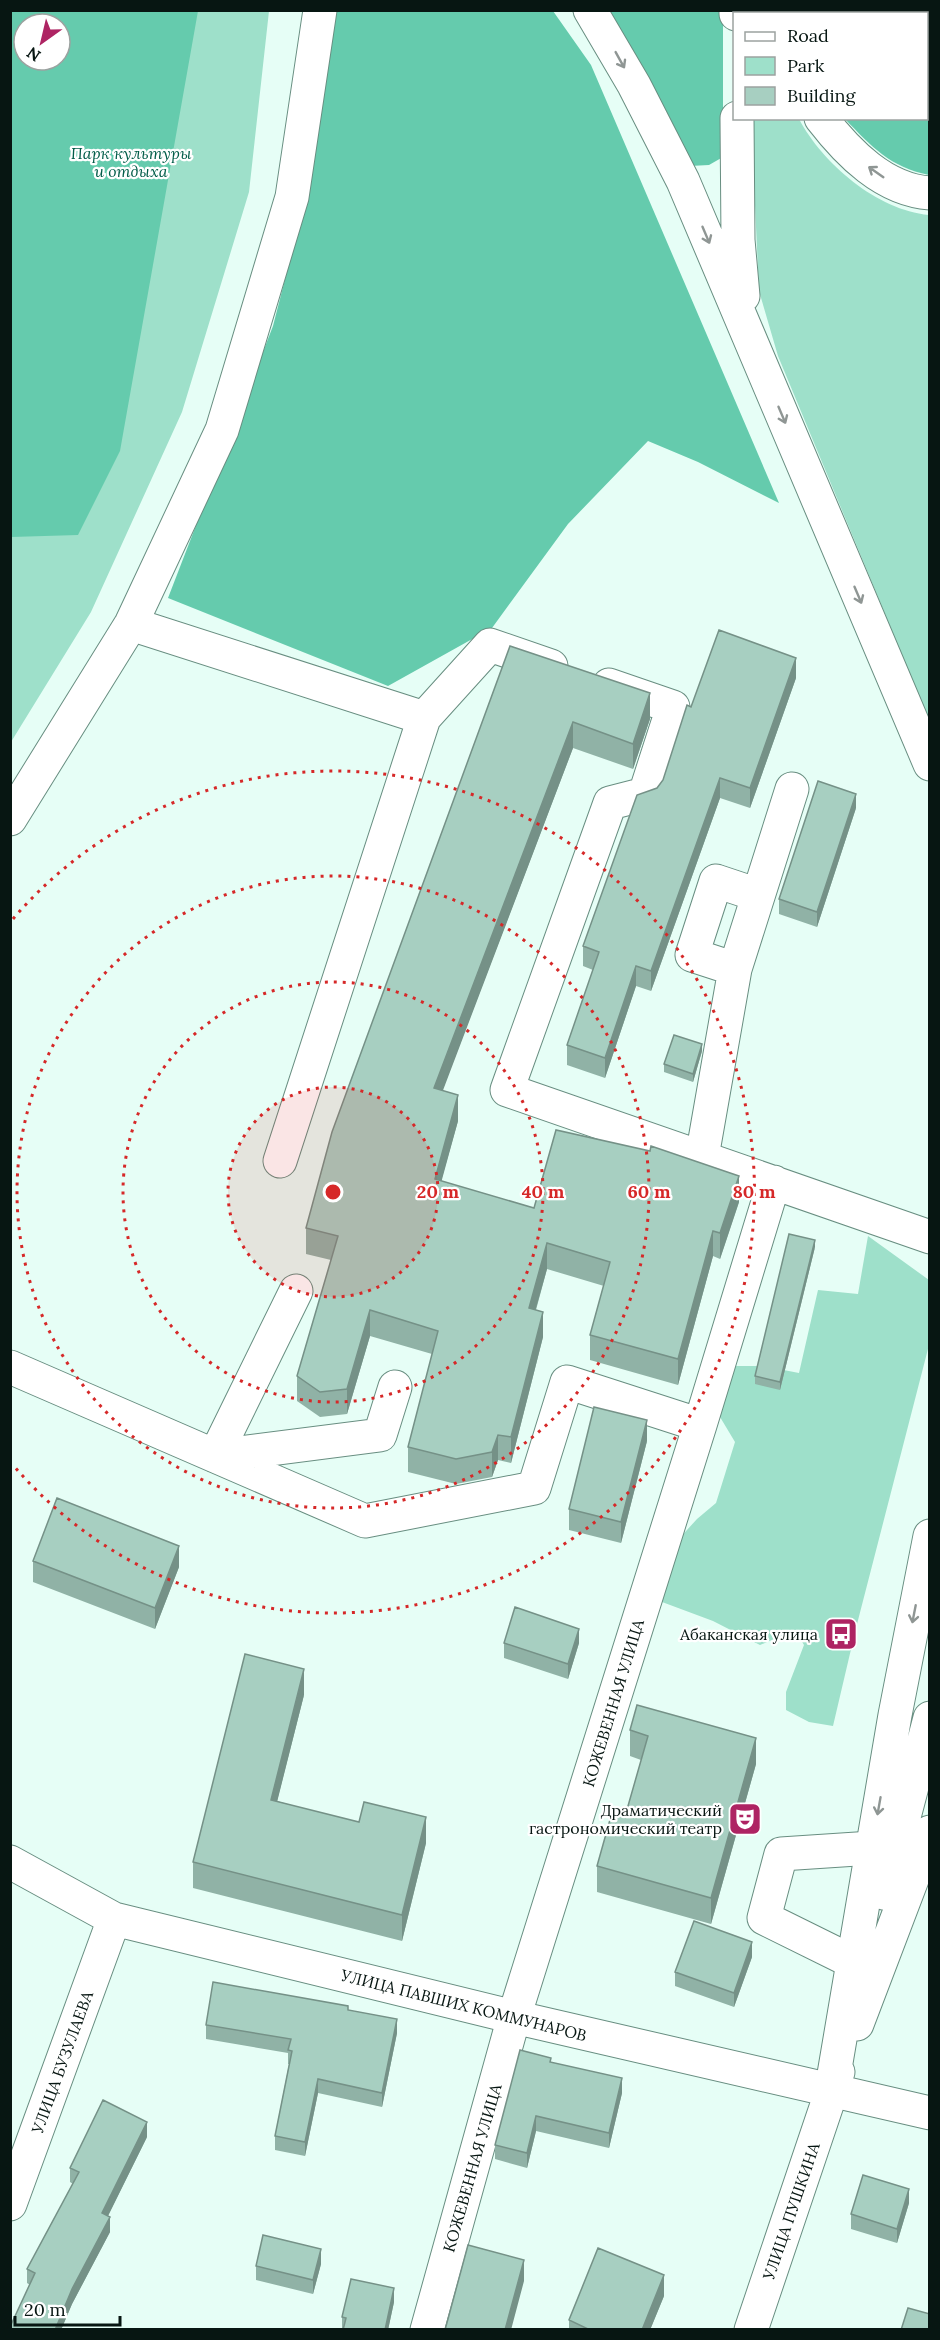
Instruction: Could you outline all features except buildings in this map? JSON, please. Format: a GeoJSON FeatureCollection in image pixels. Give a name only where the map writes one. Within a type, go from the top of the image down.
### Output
{"type":"FeatureCollection","features":[{"type":"Feature","properties":{"kind":"main road"},"geometry":{"type":"LineString","coordinates":[[10,819],[131,624],[222,430],[292,197],[320,10]]}},
{"type":"Feature","properties":{"kind":"main road"},"geometry":{"type":"LineString","coordinates":[[590,10],[634,85],[684,181],[930,764]]}},
{"type":"Feature","properties":{"kind":"main road"},"geometry":{"type":"LineString","coordinates":[[737,120],[740,279],[747,319],[759,360]]}},
{"type":"Feature","properties":{"kind":"main road"},"geometry":{"type":"LineString","coordinates":[[823,120],[861,162],[880,176],[902,188],[930,193]]}},
{"type":"Feature","properties":{"kind":"main road"},"geometry":{"type":"LineString","coordinates":[[131,624],[424,718]]}},
{"type":"Feature","properties":{"kind":"main road"},"geometry":{"type":"LineString","coordinates":[[280,1161],[424,718],[490,645],[673,707],[645,794],[610,803],[507,1090],[930,1237]]}},
{"type":"Feature","properties":{"kind":"main road"},"geometry":{"type":"LineString","coordinates":[[702,1157],[735,969],[792,789]]}},
{"type":"Feature","properties":{"kind":"main road"},"geometry":{"type":"LineString","coordinates":[[735,969],[692,955],[716,881],[758,896]]}},
{"type":"Feature","properties":{"kind":"main road","name":"КОЖЕВЕННАЯ УЛИЦА"},"geometry":{"type":"LineString","coordinates":[[427,2330],[514,2017],[774,1182]]}},
{"type":"Feature","properties":{"kind":"main road"},"geometry":{"type":"LineString","coordinates":[[215,1456],[296,1291]]}},
{"type":"Feature","properties":{"kind":"main road"},"geometry":{"type":"LineString","coordinates":[[10,1367],[365,1521],[534,1488],[567,1382],[700,1425]]}},
{"type":"Feature","properties":{"kind":"main road"},"geometry":{"type":"LineString","coordinates":[[215,1456],[380,1435],[395,1387]]}},
{"type":"Feature","properties":{"kind":"main road"},"geometry":{"type":"LineString","coordinates":[[831,2092],[894,1714],[930,1536]]}},
{"type":"Feature","properties":{"kind":"main road"},"geometry":{"type":"LineString","coordinates":[[831,2092],[930,1718]]}},
{"type":"Feature","properties":{"kind":"main road"},"geometry":{"type":"LineString","coordinates":[[831,2092],[930,1832]]}},
{"type":"Feature","properties":{"kind":"main road"},"geometry":{"type":"LineString","coordinates":[[853,1962],[764,1918],[780,1854],[872,1848]]}},
{"type":"Feature","properties":{"kind":"main road","name":"УЛИЦА ПАВШИХ КОММУНАРОВ"},"geometry":{"type":"LineString","coordinates":[[10,1862],[114,1919],[514,2017],[930,2113]]}},
{"type":"Feature","properties":{"kind":"main road","name":"УЛИЦА БУЗУЛАЕВА"},"geometry":{"type":"LineString","coordinates":[[10,2204],[114,1919]]}},
{"type":"Feature","properties":{"kind":"main road","name":"УЛИЦА ПУШКИНА"},"geometry":{"type":"LineString","coordinates":[[751,2330],[831,2092]]}},
{"type":"Feature","properties":{"kind":"green space"},"geometry":{"type":"Polygon","coordinates":[[[10,11],[198,11],[120,451],[78,535],[11,537],[10,11]]]}},
{"type":"Feature","properties":{"kind":"green space","name":"Парк культуры и отдыха"},"geometry":{"type":"Polygon","coordinates":[[[11,11],[269,11],[249,192],[182,412],[91,612],[11,742],[11,11]]]}},
{"type":"Feature","properties":{"kind":"green space"},"geometry":{"type":"Polygon","coordinates":[[[328,11],[553,11],[591,65],[779,503],[698,462],[648,441],[568,524],[492,628],[388,686],[168,598],[273,326],[300,221],[328,11]]]}},
{"type":"Feature","properties":{"kind":"green space"},"geometry":{"type":"Polygon","coordinates":[[[602,11],[723,11],[723,157],[709,165],[690,166],[602,11]]]}},
{"type":"Feature","properties":{"kind":"green space"},"geometry":{"type":"Polygon","coordinates":[[[929,11],[929,175],[903,167],[882,155],[846,120],[928,120],[928,12],[796,12],[929,11]]]}},
{"type":"Feature","properties":{"kind":"green space"},"geometry":{"type":"Polygon","coordinates":[[[751,120],[800,120],[822,152],[854,182],[890,204],[929,215],[929,720],[778,356],[759,291],[751,120]]]}},
{"type":"Feature","properties":{"kind":"green space"},"geometry":{"type":"Polygon","coordinates":[[[868,1236],[929,1280],[929,1345],[833,1726],[809,1722],[786,1710],[786,1692],[804,1645],[795,1630],[760,1645],[713,1621],[654,1599],[666,1553],[697,1519],[716,1503],[735,1442],[714,1407],[732,1366],[763,1366],[799,1373],[818,1290],[858,1294],[868,1236]]]}},
{"type":"Feature","properties":{"kind":"place","name":"Абаканская улица"},"geometry":{"type":"Point","coordinates":[841,1634]}},
{"type":"Feature","properties":{"kind":"place","name":"Драматический гастрономический театр"},"geometry":{"type":"Point","coordinates":[745,1819]}}]}
